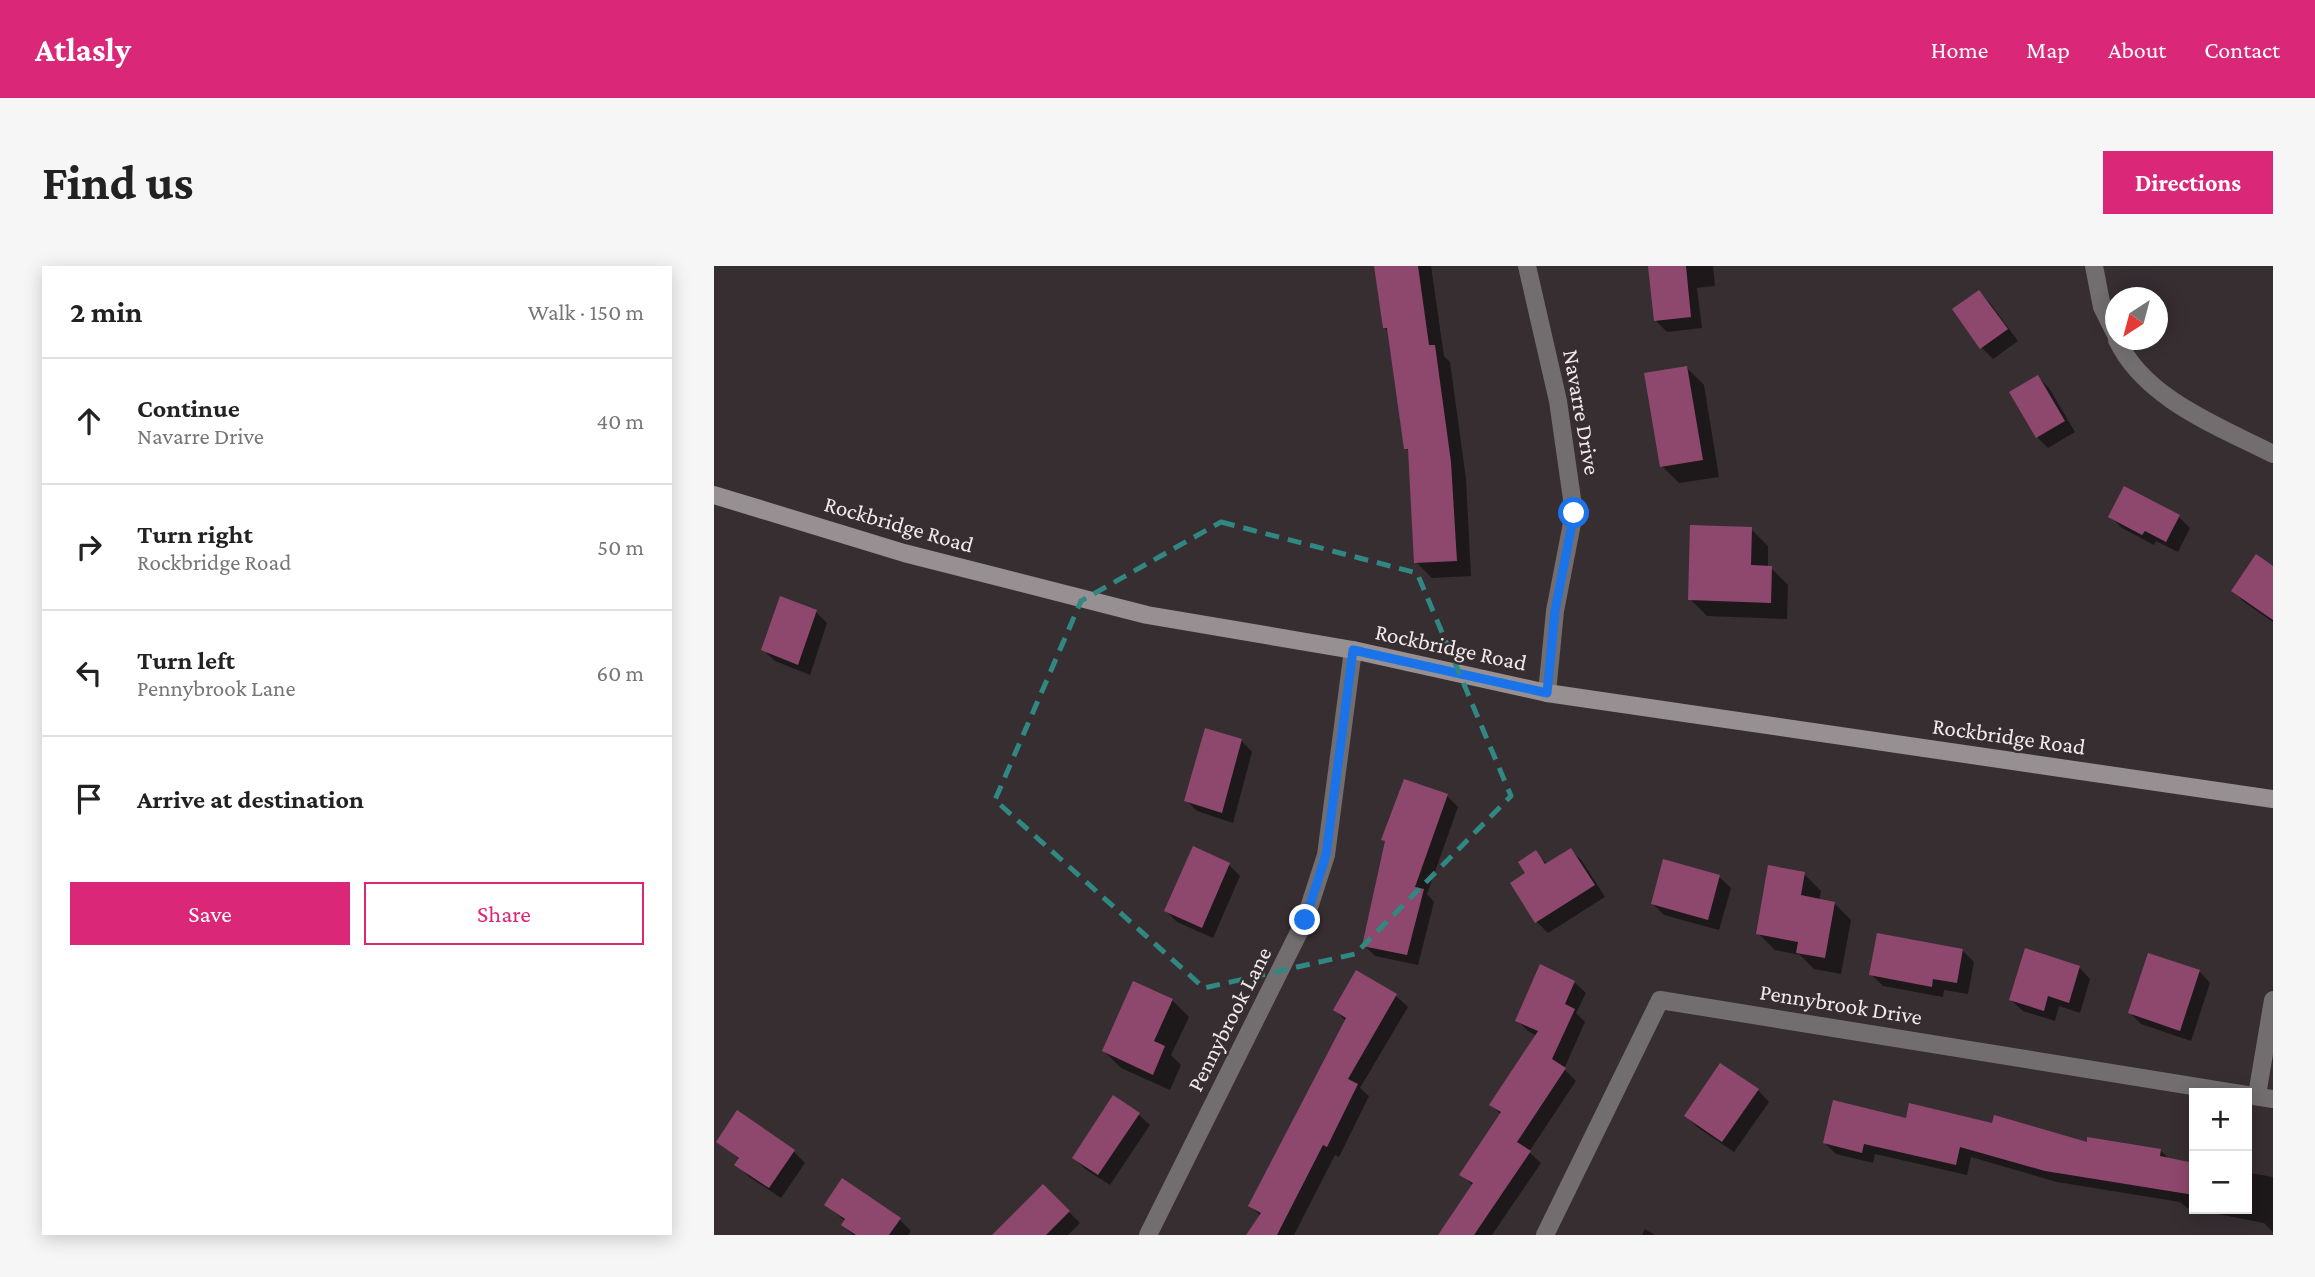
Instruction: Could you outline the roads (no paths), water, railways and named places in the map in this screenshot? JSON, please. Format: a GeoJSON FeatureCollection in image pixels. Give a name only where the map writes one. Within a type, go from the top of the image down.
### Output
{"type":"FeatureCollection","features":[{"type":"Feature","properties":{"kind":"main road","name":"Rockbridge Road"},"geometry":{"type":"LineString","coordinates":[[714,495],[904,553],[1147,615],[1353,650],[1547,693],[2273,799]]}},
{"type":"Feature","properties":{"kind":"street","name":"Navarre Drive"},"geometry":{"type":"LineString","coordinates":[[1527,266],[1558,401],[1574,513],[1555,611],[1547,693]]}},
{"type":"Feature","properties":{"kind":"street"},"geometry":{"type":"LineString","coordinates":[[2094,266],[2105,313]]}},
{"type":"Feature","properties":{"kind":"street"},"geometry":{"type":"LineString","coordinates":[[2126,350],[2147,379],[2179,407],[2273,454]]}},
{"type":"Feature","properties":{"kind":"street","name":"Pennybrook Lane"},"geometry":{"type":"LineString","coordinates":[[1148,1235],[1305,920],[1326,855],[1353,650]]}},
{"type":"Feature","properties":{"kind":"street","name":"Pennybrook Drive"},"geometry":{"type":"LineString","coordinates":[[1545,1235],[1660,1000],[2265,1097]]}},
{"type":"Feature","properties":{"kind":"street"},"geometry":{"type":"LineString","coordinates":[[2265,1097],[2273,1000]]}}]}
